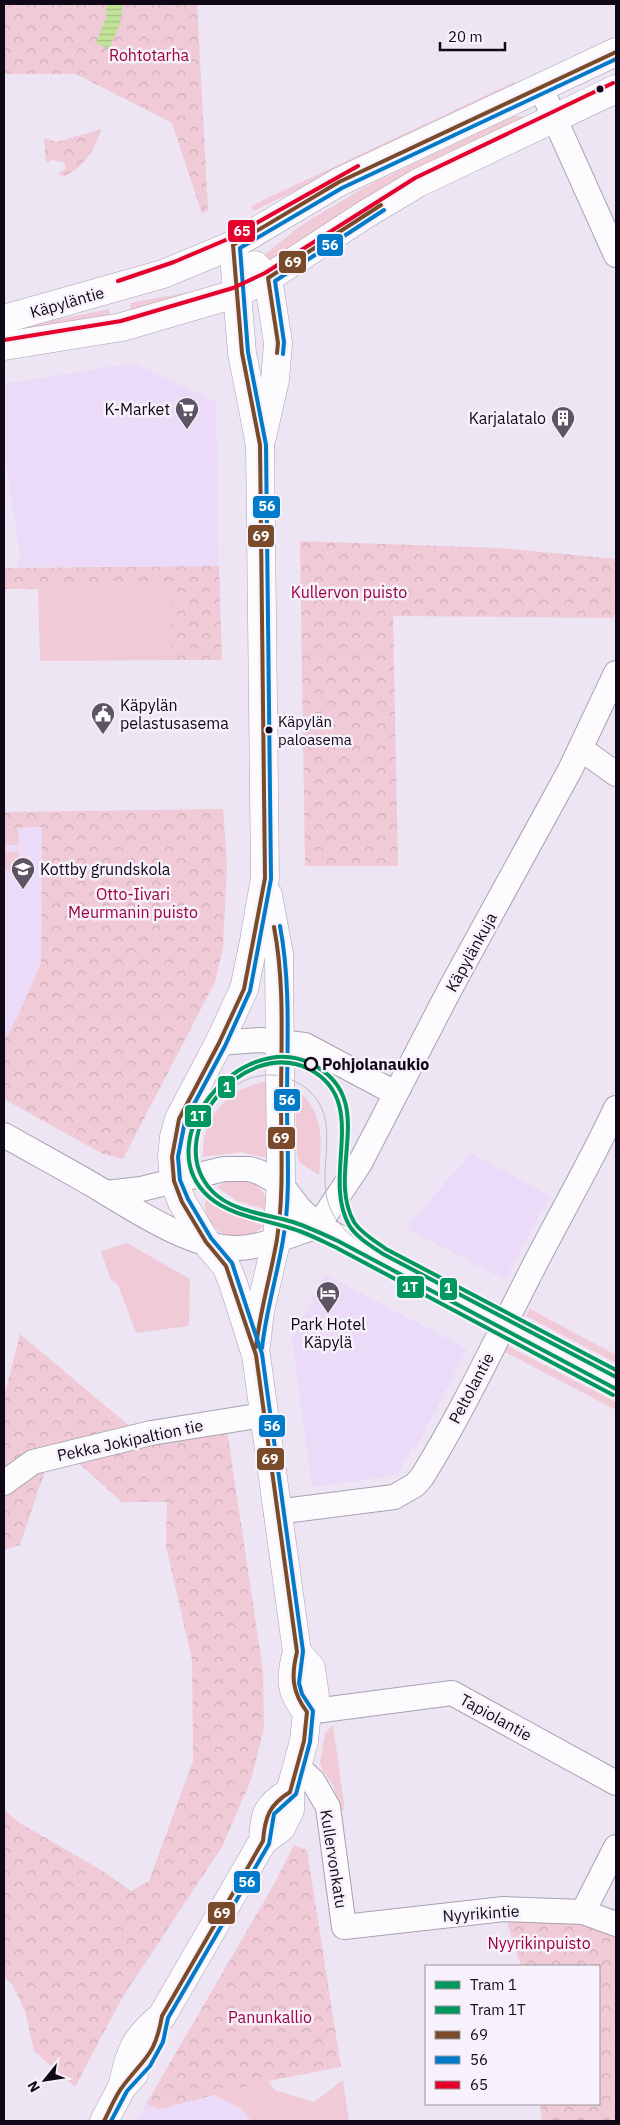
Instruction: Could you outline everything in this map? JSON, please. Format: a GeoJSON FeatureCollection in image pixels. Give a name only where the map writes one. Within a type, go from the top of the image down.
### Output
{"type":"FeatureCollection","features":[{"type":"Feature","properties":{"kind":"main road","name":"Käpyläntie"},"geometry":{"type":"LineString","coordinates":[[4,319],[163,274],[232,245],[339,182],[540,86],[616,52]]}},
{"type":"Feature","properties":{"kind":"main road","name":"Käpyläntie"},"geometry":{"type":"LineString","coordinates":[[4,346],[122,327],[235,294],[268,278],[366,214],[411,188],[616,88]]}},
{"type":"Feature","properties":{"kind":"main road"},"geometry":{"type":"LineString","coordinates":[[232,245],[268,278],[278,343],[275,380],[260,445]]}},
{"type":"Feature","properties":{"kind":"main road"},"geometry":{"type":"LineString","coordinates":[[232,245],[235,294],[242,353],[260,445],[265,878],[279,954],[281,1041],[281,1184],[277,1238],[260,1311],[256,1355]]}},
{"type":"Feature","properties":{"kind":"main road"},"geometry":{"type":"LineString","coordinates":[[104,2121],[122,2087],[135,2043],[143,2032],[162,2016],[263,1841],[264,1819],[273,1802],[294,1779],[304,1741],[307,1712],[295,1698],[293,1687],[291,1672],[297,1652],[276,1512],[256,1355],[226,1266],[206,1242],[182,1202],[174,1181],[174,1137],[179,1120],[219,1043],[244,989],[265,878]]}},
{"type":"Feature","properties":{"kind":"street"},"geometry":{"type":"LineString","coordinates":[[540,86],[616,255]]}},
{"type":"Feature","properties":{"kind":"street","name":"Käpylänkuja"},"geometry":{"type":"LineString","coordinates":[[318,1226],[360,1163],[395,1093],[581,749],[616,673]]}},
{"type":"Feature","properties":{"kind":"street"},"geometry":{"type":"LineString","coordinates":[[581,749],[616,774]]}},
{"type":"Feature","properties":{"kind":"street"},"geometry":{"type":"LineString","coordinates":[[219,1043],[281,1041],[305,1045],[316,1049],[395,1093]]}},
{"type":"Feature","properties":{"kind":"street","name":"Peltolantie"},"geometry":{"type":"LineString","coordinates":[[276,1512],[394,1496],[415,1485],[428,1468],[505,1324],[554,1228],[590,1164],[616,1108]]}},
{"type":"Feature","properties":{"kind":"street"},"geometry":{"type":"LineString","coordinates":[[4,1135],[106,1193],[140,1215],[175,1231],[206,1242],[238,1248],[318,1226]]}},
{"type":"Feature","properties":{"kind":"street"},"geometry":{"type":"LineString","coordinates":[[106,1193],[141,1189],[214,1171],[241,1168],[259,1172],[281,1184],[299,1208],[318,1226],[616,1382]]}},
{"type":"Feature","properties":{"kind":"street","name":"Pekka Jokipaltion tie"},"geometry":{"type":"LineString","coordinates":[[4,1483],[33,1462],[151,1433],[264,1415]]}},
{"type":"Feature","properties":{"kind":"street","name":"Tapiolantie"},"geometry":{"type":"LineString","coordinates":[[307,1712],[452,1693],[616,1783]]}},
{"type":"Feature","properties":{"kind":"street","name":"Kullervonkatu"},"geometry":{"type":"LineString","coordinates":[[294,1779],[313,1781],[328,1807],[344,1927]]}},
{"type":"Feature","properties":{"kind":"street"},"geometry":{"type":"LineString","coordinates":[[582,1912],[616,1847]]}},
{"type":"Feature","properties":{"kind":"street","name":"Nyyrikintie"},"geometry":{"type":"LineString","coordinates":[[344,1927],[504,1909],[582,1912],[616,1924]]}},
{"type":"Feature","properties":{"kind":"shaded area"},"geometry":{"type":"Polygon","coordinates":[[[107,4],[123,4],[120,24],[109,49],[96,43],[106,17],[107,4]]]}},
{"type":"Feature","properties":{"kind":"shaded area"},"geometry":{"type":"Polygon","coordinates":[[[133,363],[216,402],[219,566],[17,567],[20,554],[4,452],[4,384],[133,363]]]}},
{"type":"Feature","properties":{"kind":"shaded area","name":"Kottby grundskola"},"geometry":{"type":"Polygon","coordinates":[[[42,827],[41,963],[17,1018],[4,1040],[4,828],[42,827]]]}},
{"type":"Feature","properties":{"kind":"shaded area"},"geometry":{"type":"Polygon","coordinates":[[[471,1153],[550,1196],[505,1280],[406,1228],[471,1153]]]}},
{"type":"Feature","properties":{"kind":"shaded area"},"geometry":{"type":"Polygon","coordinates":[[[325,1274],[467,1349],[415,1450],[412,1448],[398,1474],[312,1487],[292,1339],[325,1274]]]}},
{"type":"Feature","properties":{"kind":"shaded area"},"geometry":{"type":"Polygon","coordinates":[[[213,2094],[242,2109],[251,2121],[137,2121],[146,2104],[160,2109],[213,2094]]]}},
{"type":"Feature","properties":{"kind":"green space","name":"Rohtotarha"},"geometry":{"type":"Polygon","coordinates":[[[4,4],[197,4],[208,210],[202,214],[172,123],[76,74],[4,74],[4,4]]]}},
{"type":"Feature","properties":{"kind":"green space"},"geometry":{"type":"Polygon","coordinates":[[[514,82],[517,87],[253,211],[251,206],[514,82]]]}},
{"type":"Feature","properties":{"kind":"green space"},"geometry":{"type":"Polygon","coordinates":[[[513,116],[530,117],[404,178],[267,261],[263,256],[300,226],[365,187],[513,116]]]}},
{"type":"Feature","properties":{"kind":"green space"},"geometry":{"type":"Polygon","coordinates":[[[102,129],[88,157],[71,172],[64,176],[58,174],[66,166],[63,162],[53,160],[46,163],[44,138],[57,142],[102,129]]]}},
{"type":"Feature","properties":{"kind":"green space"},"geometry":{"type":"Polygon","coordinates":[[[201,290],[133,317],[130,303],[201,290]]]}},
{"type":"Feature","properties":{"kind":"green space"},"geometry":{"type":"Polygon","coordinates":[[[109,309],[111,321],[4,339],[4,330],[109,309]]]}},
{"type":"Feature","properties":{"kind":"green space","name":"Kullervon puisto"},"geometry":{"type":"Polygon","coordinates":[[[300,541],[500,548],[616,559],[616,611],[613,618],[393,616],[398,866],[305,866],[300,541]]]}},
{"type":"Feature","properties":{"kind":"green space"},"geometry":{"type":"Polygon","coordinates":[[[219,566],[222,660],[172,660],[172,587],[4,589],[4,568],[219,566]]]}},
{"type":"Feature","properties":{"kind":"green space"},"geometry":{"type":"Polygon","coordinates":[[[220,578],[220,588],[172,587],[172,660],[40,661],[38,589],[4,589],[4,583],[220,578]]]}},
{"type":"Feature","properties":{"kind":"green space","name":"Otto-Iivari Meurmanin puisto"},"geometry":{"type":"Polygon","coordinates":[[[223,809],[227,864],[223,948],[215,982],[123,1159],[103,1154],[4,1099],[4,1040],[17,1018],[41,963],[42,827],[4,828],[4,812],[223,809]]]}},
{"type":"Feature","properties":{"kind":"green space"},"geometry":{"type":"Polygon","coordinates":[[[18,827],[19,845],[4,845],[4,828],[18,827]]]}},
{"type":"Feature","properties":{"kind":"green space"},"geometry":{"type":"Polygon","coordinates":[[[4,851],[19,852],[19,877],[4,868],[4,851]]]}},
{"type":"Feature","properties":{"kind":"green space"},"geometry":{"type":"Polygon","coordinates":[[[268,1081],[268,1158],[241,1152],[203,1157],[207,1129],[212,1117],[220,1106],[241,1090],[254,1084],[268,1081]]]}},
{"type":"Feature","properties":{"kind":"green space"},"geometry":{"type":"Polygon","coordinates":[[[295,1088],[305,1097],[317,1117],[321,1139],[319,1175],[300,1163],[297,1154],[295,1088]]]}},
{"type":"Feature","properties":{"kind":"green space"},"geometry":{"type":"Polygon","coordinates":[[[242,1179],[253,1183],[261,1190],[266,1198],[267,1210],[237,1201],[217,1187],[226,1182],[242,1179]]]}},
{"type":"Feature","properties":{"kind":"green space"},"geometry":{"type":"Polygon","coordinates":[[[207,1195],[232,1211],[265,1221],[258,1231],[248,1236],[225,1235],[208,1220],[205,1208],[207,1195]]]}},
{"type":"Feature","properties":{"kind":"green space"},"geometry":{"type":"Polygon","coordinates":[[[127,1243],[190,1279],[189,1326],[136,1333],[118,1285],[110,1278],[101,1251],[127,1243]]]}},
{"type":"Feature","properties":{"kind":"green space"},"geometry":{"type":"Polygon","coordinates":[[[530,1309],[616,1355],[616,1363],[526,1316],[530,1309]]]}},
{"type":"Feature","properties":{"kind":"green space"},"geometry":{"type":"Polygon","coordinates":[[[20,1334],[133,1429],[53,1447],[20,1545],[4,1550],[4,1397],[20,1334]]]}},
{"type":"Feature","properties":{"kind":"green space"},"geometry":{"type":"Polygon","coordinates":[[[508,1346],[616,1402],[616,1410],[505,1352],[508,1346]]]}},
{"type":"Feature","properties":{"kind":"green space"},"geometry":{"type":"Polygon","coordinates":[[[227,1430],[263,1671],[264,1728],[251,1780],[222,1847],[122,1998],[75,2087],[34,2051],[25,2011],[12,1984],[4,1978],[4,1809],[18,1822],[101,1870],[131,1891],[149,1881],[193,1761],[192,1660],[166,1546],[167,1502],[122,1502],[74,1459],[227,1430]]]}},
{"type":"Feature","properties":{"kind":"green space"},"geometry":{"type":"Polygon","coordinates":[[[333,1725],[345,1810],[339,1810],[334,1786],[323,1771],[320,1762],[325,1733],[333,1725]]]}},
{"type":"Feature","properties":{"kind":"green space","name":"Panunkallio"},"geometry":{"type":"Polygon","coordinates":[[[294,1845],[307,1850],[341,2067],[268,2081],[160,2109],[146,2104],[273,1886],[294,1845]]]}},
{"type":"Feature","properties":{"kind":"green space","name":"Nyyrikinpuisto"},"geometry":{"type":"Polygon","coordinates":[[[505,1916],[580,1920],[616,1933],[616,2121],[542,2121],[540,2105],[600,2105],[600,1965],[521,1965],[505,1916]]]}},
{"type":"Feature","properties":{"kind":"green space"},"geometry":{"type":"Polygon","coordinates":[[[343,2080],[349,2121],[251,2121],[242,2109],[213,2094],[268,2081],[275,2090],[314,2102],[343,2080]]]}},
{"type":"Feature","properties":{"kind":"tram line","name":"1T"},"geometry":{"type":"LineString","coordinates":[[613,1395],[335,1247],[296,1230],[227,1209],[209,1197],[192,1174],[189,1147],[195,1121],[211,1096],[232,1075],[258,1061],[285,1057],[312,1064],[332,1079],[343,1096],[348,1116],[345,1181],[347,1202],[354,1222],[360,1230],[386,1249],[616,1370]]}},
{"type":"Feature","properties":{"kind":"tram line","name":"1"},"geometry":{"type":"LineString","coordinates":[[616,1377],[383,1254],[356,1233],[349,1225],[342,1205],[340,1184],[342,1119],[337,1100],[327,1083],[309,1069],[284,1063],[259,1066],[236,1079],[217,1097],[203,1120],[196,1144],[199,1169],[212,1191],[220,1198],[240,1208],[310,1228],[338,1241],[616,1389]]}},
{"type":"Feature","properties":{"kind":"tram line"},"geometry":{"type":"LineString","coordinates":[[212,1106],[225,1093],[240,1083],[247,1079],[264,1075],[274,1075],[291,1080],[306,1088],[318,1100],[324,1114],[327,1129],[326,1193],[330,1208],[339,1224],[345,1230],[359,1241],[383,1254]]}},
{"type":"Feature","properties":{"kind":"transit line","name":"69"},"geometry":{"type":"LineString","coordinates":[[104,2121],[120,2090],[152,2048],[162,2016],[263,1841],[269,1812],[277,1802],[290,1792],[304,1741],[307,1712],[298,1698],[294,1684],[297,1652],[256,1355],[226,1266],[206,1242],[182,1202],[174,1181],[172,1157],[179,1119],[219,1043],[244,989],[265,878],[260,445],[242,353],[233,245],[339,182],[616,52]]}},
{"type":"Feature","properties":{"kind":"transit line","name":"56"},"geometry":{"type":"LineString","coordinates":[[111,2121],[127,2091],[150,2066],[163,2042],[168,2018],[269,1844],[274,1814],[296,1794],[310,1742],[313,1711],[302,1694],[299,1683],[303,1651],[262,1354],[232,1263],[211,1238],[188,1199],[180,1180],[178,1157],[185,1121],[225,1046],[250,991],[271,879],[266,445],[248,352],[240,248],[342,188],[616,59]]}},
{"type":"Feature","properties":{"kind":"transit line","name":"65"},"geometry":{"type":"LineString","coordinates":[[4,340],[121,321],[233,288],[265,273],[415,178],[613,83]]}},
{"type":"Feature","properties":{"kind":"transit line","name":"65"},"geometry":{"type":"LineString","coordinates":[[118,281],[174,262],[228,239],[358,166]]}},
{"type":"Feature","properties":{"kind":"transit line","name":"69"},"geometry":{"type":"LineString","coordinates":[[277,353],[278,343],[268,278],[381,205]]}},
{"type":"Feature","properties":{"kind":"transit line","name":"56"},"geometry":{"type":"LineString","coordinates":[[283,354],[284,342],[275,281],[384,210]]}},
{"type":"Feature","properties":{"kind":"transit line","name":"56"},"geometry":{"type":"LineString","coordinates":[[262,1348],[283,1240],[288,1189],[288,1015],[286,970],[280,926]]}},
{"type":"Feature","properties":{"kind":"transit line","name":"69"},"geometry":{"type":"LineString","coordinates":[[256,1347],[277,1239],[281,1188],[281,992],[274,927]]}},
{"type":"Feature","properties":{"kind":"place","name":"K-Market"},"geometry":{"type":"Point","coordinates":[187,430]}},
{"type":"Feature","properties":{"kind":"place","name":"Karjalatalo"},"geometry":{"type":"Point","coordinates":[563,439]}},
{"type":"Feature","properties":{"kind":"place","name":"Käpylän paloasema"},"geometry":{"type":"Point","coordinates":[269,730]}},
{"type":"Feature","properties":{"kind":"place","name":"Käpylän pelastusasema"},"geometry":{"type":"Point","coordinates":[103,735]}},
{"type":"Feature","properties":{"kind":"place","name":"Kottby grundskola"},"geometry":{"type":"Point","coordinates":[23,890]}},
{"type":"Feature","properties":{"kind":"place","name":"Pohjolanaukio"},"geometry":{"type":"Point","coordinates":[311,1064]}},
{"type":"Feature","properties":{"kind":"place","name":"Park Hotel Käpylä"},"geometry":{"type":"Point","coordinates":[328,1314]}}]}
